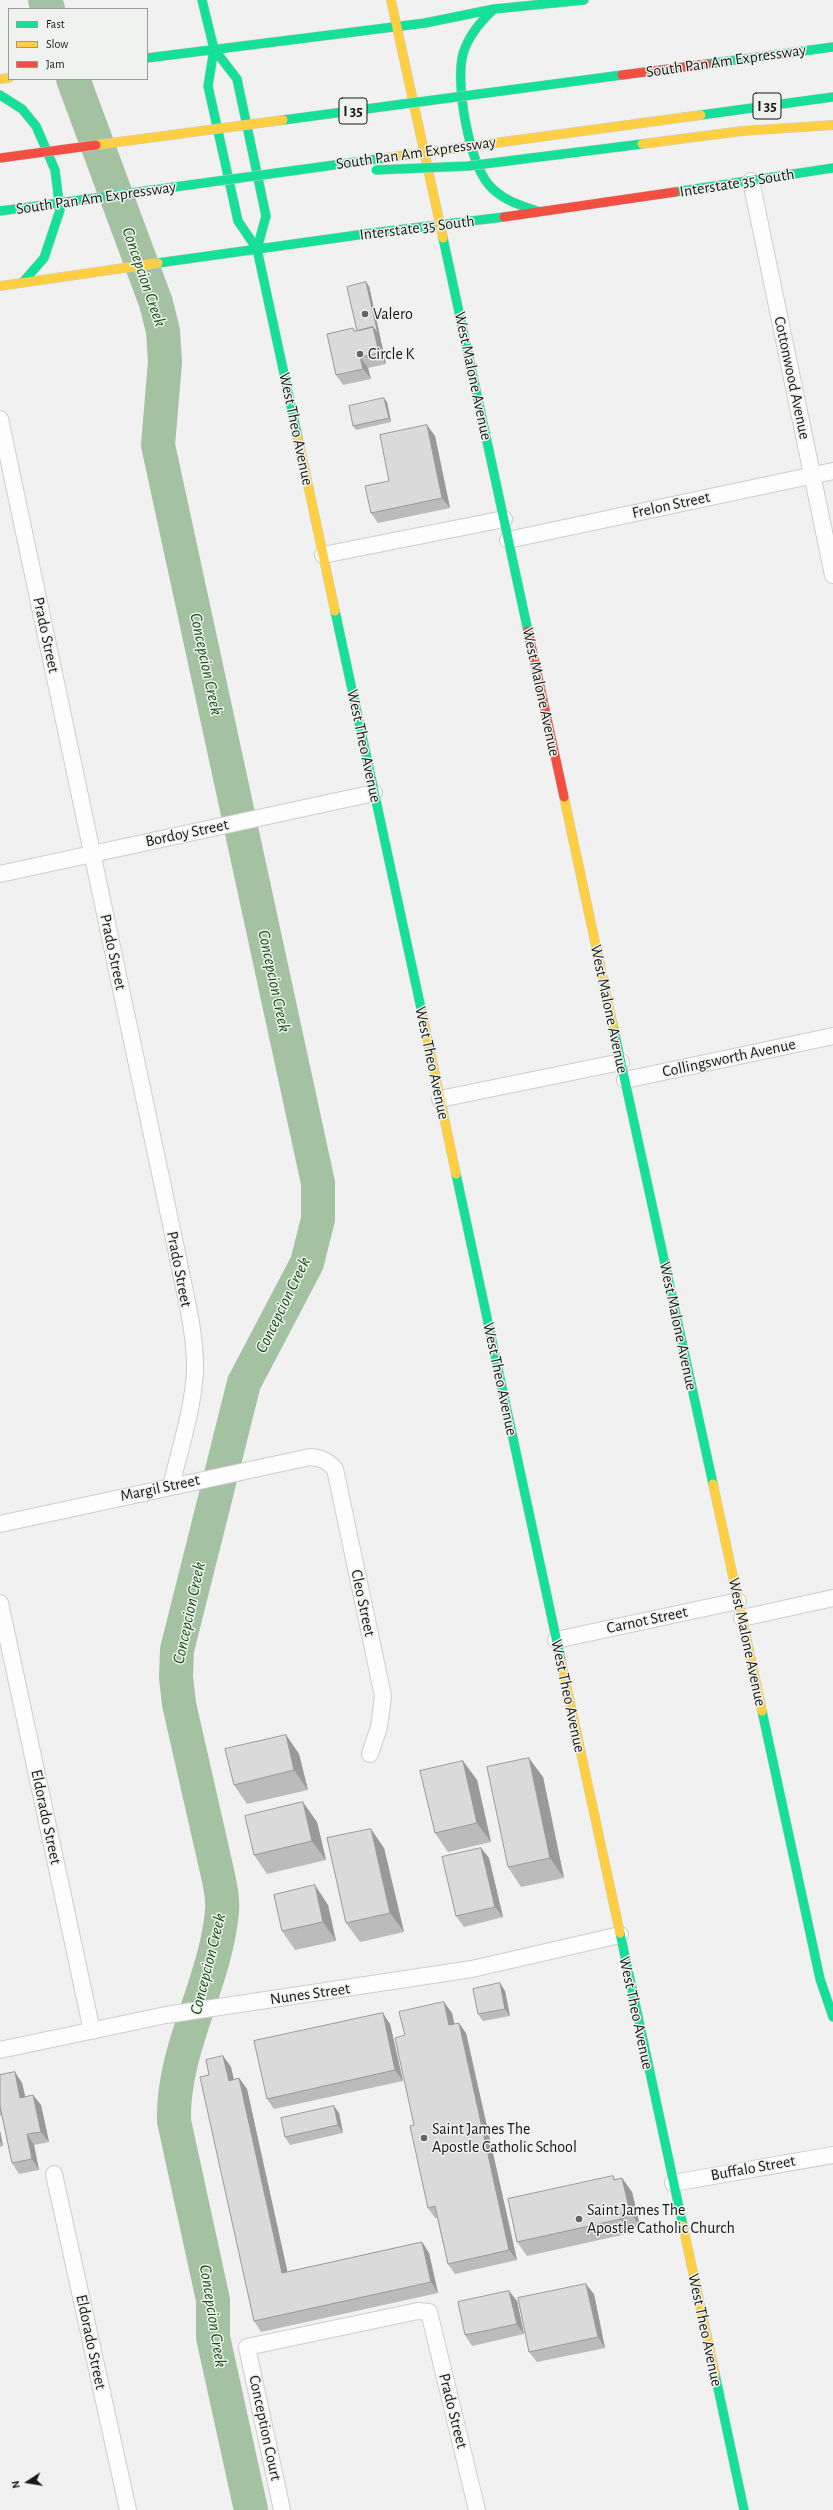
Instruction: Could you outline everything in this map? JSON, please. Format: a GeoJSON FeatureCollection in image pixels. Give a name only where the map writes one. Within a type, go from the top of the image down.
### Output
{"type":"FeatureCollection","features":[{"type":"Feature","properties":{"kind":"main road","name":"West Theo Avenue"},"geometry":{"type":"LineString","coordinates":[[202,0],[214,49],[208,86],[238,221],[257,249],[744,2510]]}},
{"type":"Feature","properties":{"kind":"main road","name":"West Malone Avenue"},"geometry":{"type":"LineString","coordinates":[[391,0],[820,1979],[833,2016]]}},
{"type":"Feature","properties":{"kind":"main road"},"geometry":{"type":"LineString","coordinates":[[148,58],[397,27],[494,9],[584,0]]}},
{"type":"Feature","properties":{"kind":"main road"},"geometry":{"type":"LineString","coordinates":[[494,9],[482,20],[469,39],[462,59],[460,82],[476,155],[483,176],[495,191],[508,201],[541,213]]}},
{"type":"Feature","properties":{"kind":"main road","name":"South Pan Am Expressway"},"geometry":{"type":"LineString","coordinates":[[0,158],[833,47]]}},
{"type":"Feature","properties":{"kind":"main road","name":"West Theo Avenue"},"geometry":{"type":"LineString","coordinates":[[214,49],[237,79],[266,216],[257,249]]}},
{"type":"Feature","properties":{"kind":"main road"},"geometry":{"type":"LineString","coordinates":[[0,95],[22,109],[36,126],[55,170],[60,203],[60,210],[44,258],[23,282]]}},
{"type":"Feature","properties":{"kind":"main road","name":"South Pan Am Expressway"},"geometry":{"type":"LineString","coordinates":[[0,211],[271,175],[398,154],[833,97]]}},
{"type":"Feature","properties":{"kind":"main road"},"geometry":{"type":"LineString","coordinates":[[271,175],[468,166],[742,131],[833,125]]}},
{"type":"Feature","properties":{"kind":"main road","name":"Interstate 35 South"},"geometry":{"type":"LineString","coordinates":[[0,286],[190,258],[541,213],[833,168]]}},
{"type":"Feature","properties":{"kind":"street","name":"Cottonwood Avenue"},"geometry":{"type":"LineString","coordinates":[[751,181],[833,575]]}},
{"type":"Feature","properties":{"kind":"street"},"geometry":{"type":"LineString","coordinates":[[0,299],[23,282]]}},
{"type":"Feature","properties":{"kind":"street","name":"Prado Street"},"geometry":{"type":"LineString","coordinates":[[0,419],[177,1253],[192,1336],[195,1371],[192,1397],[171,1486]]}},
{"type":"Feature","properties":{"kind":"street","name":"Frelon Street"},"geometry":{"type":"LineString","coordinates":[[508,540],[833,471]]}},
{"type":"Feature","properties":{"kind":"street"},"geometry":{"type":"LineString","coordinates":[[323,555],[504,518]]}},
{"type":"Feature","properties":{"kind":"street","name":"Bordoy Street"},"geometry":{"type":"LineString","coordinates":[[0,874],[374,793]]}},
{"type":"Feature","properties":{"kind":"street","name":"Collingsworth Avenue"},"geometry":{"type":"LineString","coordinates":[[625,1080],[833,1036]]}},
{"type":"Feature","properties":{"kind":"street"},"geometry":{"type":"LineString","coordinates":[[440,1099],[621,1062]]}},
{"type":"Feature","properties":{"kind":"street","name":"Margil Street"},"geometry":{"type":"LineString","coordinates":[[0,1524],[192,1481],[310,1457],[322,1458]]}},
{"type":"Feature","properties":{"kind":"street","name":"Cleo Street"},"geometry":{"type":"LineString","coordinates":[[322,1458],[335,1469],[383,1696],[379,1727],[370,1754]]}},
{"type":"Feature","properties":{"kind":"street"},"geometry":{"type":"LineString","coordinates":[[742,1618],[833,1598]]}},
{"type":"Feature","properties":{"kind":"street","name":"Carnot Street"},"geometry":{"type":"LineString","coordinates":[[556,1640],[738,1601]]}},
{"type":"Feature","properties":{"kind":"street","name":"Eldorado Street"},"geometry":{"type":"LineString","coordinates":[[0,1603],[92,2031]]}},
{"type":"Feature","properties":{"kind":"street","name":"Nunes Street"},"geometry":{"type":"LineString","coordinates":[[0,2050],[166,2015],[472,1969],[620,1935]]}},
{"type":"Feature","properties":{"kind":"street","name":"Buffalo Street"},"geometry":{"type":"LineString","coordinates":[[673,2183],[833,2155]]}},
{"type":"Feature","properties":{"kind":"street","name":"Eldorado Street"},"geometry":{"type":"LineString","coordinates":[[54,2174],[128,2510]]}},
{"type":"Feature","properties":{"kind":"street","name":"Conception Court"},"geometry":{"type":"LineString","coordinates":[[282,2510],[247,2347],[418,2311],[429,2312]]}},
{"type":"Feature","properties":{"kind":"street","name":"Prado Street"},"geometry":{"type":"LineString","coordinates":[[429,2312],[477,2510]]}},
{"type":"Feature","properties":{"kind":"building","name":"Valero"},"geometry":{"type":"Polygon","coordinates":[[[366,282],[378,334],[373,327],[357,331],[347,287],[366,282]]]}},
{"type":"Feature","properties":{"kind":"building"},"geometry":{"type":"Polygon","coordinates":[[[373,327],[379,353],[360,357],[363,369],[336,375],[327,334],[353,328],[354,331],[373,327]]]}},
{"type":"Feature","properties":{"kind":"building"},"geometry":{"type":"Polygon","coordinates":[[[384,398],[389,418],[353,426],[349,406],[384,398]]]}},
{"type":"Feature","properties":{"kind":"building"},"geometry":{"type":"Polygon","coordinates":[[[427,425],[442,498],[371,513],[365,486],[389,481],[380,435],[427,425]]]}},
{"type":"Feature","properties":{"kind":"building"},"geometry":{"type":"Polygon","coordinates":[[[286,1735],[294,1770],[234,1785],[225,1749],[286,1735]]]}},
{"type":"Feature","properties":{"kind":"building"},"geometry":{"type":"Polygon","coordinates":[[[529,1758],[550,1858],[508,1867],[487,1767],[529,1758]]]}},
{"type":"Feature","properties":{"kind":"building"},"geometry":{"type":"Polygon","coordinates":[[[463,1761],[477,1823],[435,1833],[420,1771],[463,1761]]]}},
{"type":"Feature","properties":{"kind":"building"},"geometry":{"type":"Polygon","coordinates":[[[303,1802],[312,1841],[254,1855],[245,1816],[303,1802]]]}},
{"type":"Feature","properties":{"kind":"building"},"geometry":{"type":"Polygon","coordinates":[[[371,1829],[390,1913],[346,1923],[327,1838],[371,1829]]]}},
{"type":"Feature","properties":{"kind":"building"},"geometry":{"type":"Polygon","coordinates":[[[481,1848],[495,1907],[456,1916],[442,1857],[481,1848]]]}},
{"type":"Feature","properties":{"kind":"building"},"geometry":{"type":"Polygon","coordinates":[[[315,1885],[323,1922],[282,1931],[274,1895],[315,1885]]]}},
{"type":"Feature","properties":{"kind":"building"},"geometry":{"type":"Polygon","coordinates":[[[500,1983],[505,2009],[478,2014],[473,1989],[500,1983]]]}},
{"type":"Feature","properties":{"kind":"building"},"geometry":{"type":"Polygon","coordinates":[[[444,2002],[449,2025],[459,2023],[509,2250],[448,2264],[435,2206],[428,2208],[410,2126],[414,2125],[395,2038],[405,2035],[399,2012],[444,2002]]]}},
{"type":"Feature","properties":{"kind":"building"},"geometry":{"type":"Polygon","coordinates":[[[383,2013],[395,2070],[267,2099],[254,2041],[383,2013]]]}},
{"type":"Feature","properties":{"kind":"building"},"geometry":{"type":"Polygon","coordinates":[[[223,2056],[229,2081],[239,2078],[282,2273],[422,2242],[431,2282],[254,2321],[200,2077],[209,2075],[206,2060],[223,2056]]]}},
{"type":"Feature","properties":{"kind":"building"},"geometry":{"type":"Polygon","coordinates":[[[15,2072],[20,2098],[33,2095],[41,2132],[27,2134],[32,2159],[12,2163],[0,2106],[0,2075],[15,2072]]]}},
{"type":"Feature","properties":{"kind":"building"},"geometry":{"type":"Polygon","coordinates":[[[334,2106],[338,2125],[285,2137],[281,2118],[334,2106]]]}},
{"type":"Feature","properties":{"kind":"building","name":"Saint James The Apostle Catholic Church"},"geometry":{"type":"Polygon","coordinates":[[[613,2176],[614,2180],[622,2178],[630,2212],[620,2214],[621,2219],[517,2242],[508,2199],[613,2176]]]}},
{"type":"Feature","properties":{"kind":"building"},"geometry":{"type":"Polygon","coordinates":[[[586,2284],[598,2337],[529,2352],[518,2298],[586,2284]]]}},
{"type":"Feature","properties":{"kind":"building"},"geometry":{"type":"Polygon","coordinates":[[[509,2291],[517,2324],[465,2335],[458,2302],[509,2291]]]}},
{"type":"Feature","properties":{"kind":"waterway","name":"Concepcion Creek"},"geometry":{"type":"LineString","coordinates":[[45,0],[48,8]]}},
{"type":"Feature","properties":{"kind":"waterway","name":"Concepcion Creek"},"geometry":{"type":"LineString","coordinates":[[73,80],[156,303],[163,331],[165,362],[158,445],[318,1183],[318,1219],[307,1263],[244,1383],[177,1650],[176,1677],[179,1704],[219,1880],[222,1896],[222,1907],[218,1937],[212,1964],[180,2068],[175,2094],[174,2121],[213,2300],[213,2337],[251,2510]]}},
{"type":"Feature","properties":{"kind":"traffic: fast"},"geometry":{"type":"LineString","coordinates":[[202,0],[214,49],[208,86],[238,221],[257,249],[298,438]]}},
{"type":"Feature","properties":{"kind":"traffic: fast"},"geometry":{"type":"LineString","coordinates":[[148,58],[425,23],[494,9],[584,0]]}},
{"type":"Feature","properties":{"kind":"traffic: fast"},"geometry":{"type":"LineString","coordinates":[[494,9],[476,29],[468,41],[463,54],[461,67],[462,103],[470,141],[475,159],[489,185],[505,198],[537,211]]}},
{"type":"Feature","properties":{"kind":"traffic: fast"},"geometry":{"type":"LineString","coordinates":[[707,64],[833,47]]}},
{"type":"Feature","properties":{"kind":"traffic: fast"},"geometry":{"type":"LineString","coordinates":[[214,49],[237,79],[266,216],[257,249]]}},
{"type":"Feature","properties":{"kind":"traffic: fast"},"geometry":{"type":"LineString","coordinates":[[283,120],[622,75]]}},
{"type":"Feature","properties":{"kind":"traffic: fast"},"geometry":{"type":"LineString","coordinates":[[0,95],[22,109],[36,126],[55,170],[60,210],[44,258],[23,282]]}},
{"type":"Feature","properties":{"kind":"traffic: fast"},"geometry":{"type":"LineString","coordinates":[[701,115],[833,97]]}},
{"type":"Feature","properties":{"kind":"traffic: fast"},"geometry":{"type":"LineString","coordinates":[[376,170],[468,166],[642,144]]}},
{"type":"Feature","properties":{"kind":"traffic: fast"},"geometry":{"type":"LineString","coordinates":[[0,211],[385,158]]}},
{"type":"Feature","properties":{"kind":"traffic: fast"},"geometry":{"type":"LineString","coordinates":[[675,192],[833,168]]}},
{"type":"Feature","properties":{"kind":"traffic: fast"},"geometry":{"type":"LineString","coordinates":[[158,263],[372,233],[504,217]]}},
{"type":"Feature","properties":{"kind":"traffic: fast"},"geometry":{"type":"LineString","coordinates":[[443,238],[528,631]]}},
{"type":"Feature","properties":{"kind":"traffic: fast"},"geometry":{"type":"LineString","coordinates":[[335,611],[422,1013]]}},
{"type":"Feature","properties":{"kind":"traffic: fast"},"geometry":{"type":"LineString","coordinates":[[613,1026],[713,1484]]}},
{"type":"Feature","properties":{"kind":"traffic: fast"},"geometry":{"type":"LineString","coordinates":[[456,1174],[561,1661]]}},
{"type":"Feature","properties":{"kind":"traffic: fast"},"geometry":{"type":"LineString","coordinates":[[762,1711],[820,1979],[833,2017]]}},
{"type":"Feature","properties":{"kind":"traffic: fast"},"geometry":{"type":"LineString","coordinates":[[620,1933],[683,2226]]}},
{"type":"Feature","properties":{"kind":"traffic: fast"},"geometry":{"type":"LineString","coordinates":[[715,2374],[744,2510]]}},
{"type":"Feature","properties":{"kind":"traffic: slow"},"geometry":{"type":"LineString","coordinates":[[391,0],[443,238]]}},
{"type":"Feature","properties":{"kind":"traffic: slow"},"geometry":{"type":"LineString","coordinates":[[0,79],[8,78]]}},
{"type":"Feature","properties":{"kind":"traffic: slow"},"geometry":{"type":"LineString","coordinates":[[385,158],[701,115]]}},
{"type":"Feature","properties":{"kind":"traffic: slow"},"geometry":{"type":"LineString","coordinates":[[96,145],[283,120]]}},
{"type":"Feature","properties":{"kind":"traffic: slow"},"geometry":{"type":"LineString","coordinates":[[742,131],[833,125]]}},
{"type":"Feature","properties":{"kind":"traffic: slow"},"geometry":{"type":"LineString","coordinates":[[642,144],[742,131]]}},
{"type":"Feature","properties":{"kind":"traffic: slow"},"geometry":{"type":"LineString","coordinates":[[0,286],[158,263]]}},
{"type":"Feature","properties":{"kind":"traffic: slow"},"geometry":{"type":"LineString","coordinates":[[298,438],[335,611]]}},
{"type":"Feature","properties":{"kind":"traffic: slow"},"geometry":{"type":"LineString","coordinates":[[564,797],[613,1026]]}},
{"type":"Feature","properties":{"kind":"traffic: slow"},"geometry":{"type":"LineString","coordinates":[[422,1013],[456,1174]]}},
{"type":"Feature","properties":{"kind":"traffic: slow"},"geometry":{"type":"LineString","coordinates":[[713,1484],[762,1711]]}},
{"type":"Feature","properties":{"kind":"traffic: slow"},"geometry":{"type":"LineString","coordinates":[[561,1661],[620,1933]]}},
{"type":"Feature","properties":{"kind":"traffic: slow"},"geometry":{"type":"LineString","coordinates":[[683,2226],[715,2374]]}},
{"type":"Feature","properties":{"kind":"traffic: jam"},"geometry":{"type":"LineString","coordinates":[[622,75],[707,64]]}},
{"type":"Feature","properties":{"kind":"traffic: jam"},"geometry":{"type":"LineString","coordinates":[[0,158],[96,145]]}},
{"type":"Feature","properties":{"kind":"traffic: jam"},"geometry":{"type":"LineString","coordinates":[[504,217],[675,192]]}},
{"type":"Feature","properties":{"kind":"traffic: jam"},"geometry":{"type":"LineString","coordinates":[[528,631],[564,797]]}},
{"type":"Feature","properties":{"kind":"place","name":"Valero"},"geometry":{"type":"Point","coordinates":[365,314]}},
{"type":"Feature","properties":{"kind":"place","name":"Circle K"},"geometry":{"type":"Point","coordinates":[360,354]}},
{"type":"Feature","properties":{"kind":"place","name":"Saint James The Apostle Catholic School"},"geometry":{"type":"Point","coordinates":[424,2138]}},
{"type":"Feature","properties":{"kind":"place","name":"Saint James The Apostle Catholic Church"},"geometry":{"type":"Point","coordinates":[579,2219]}}]}
